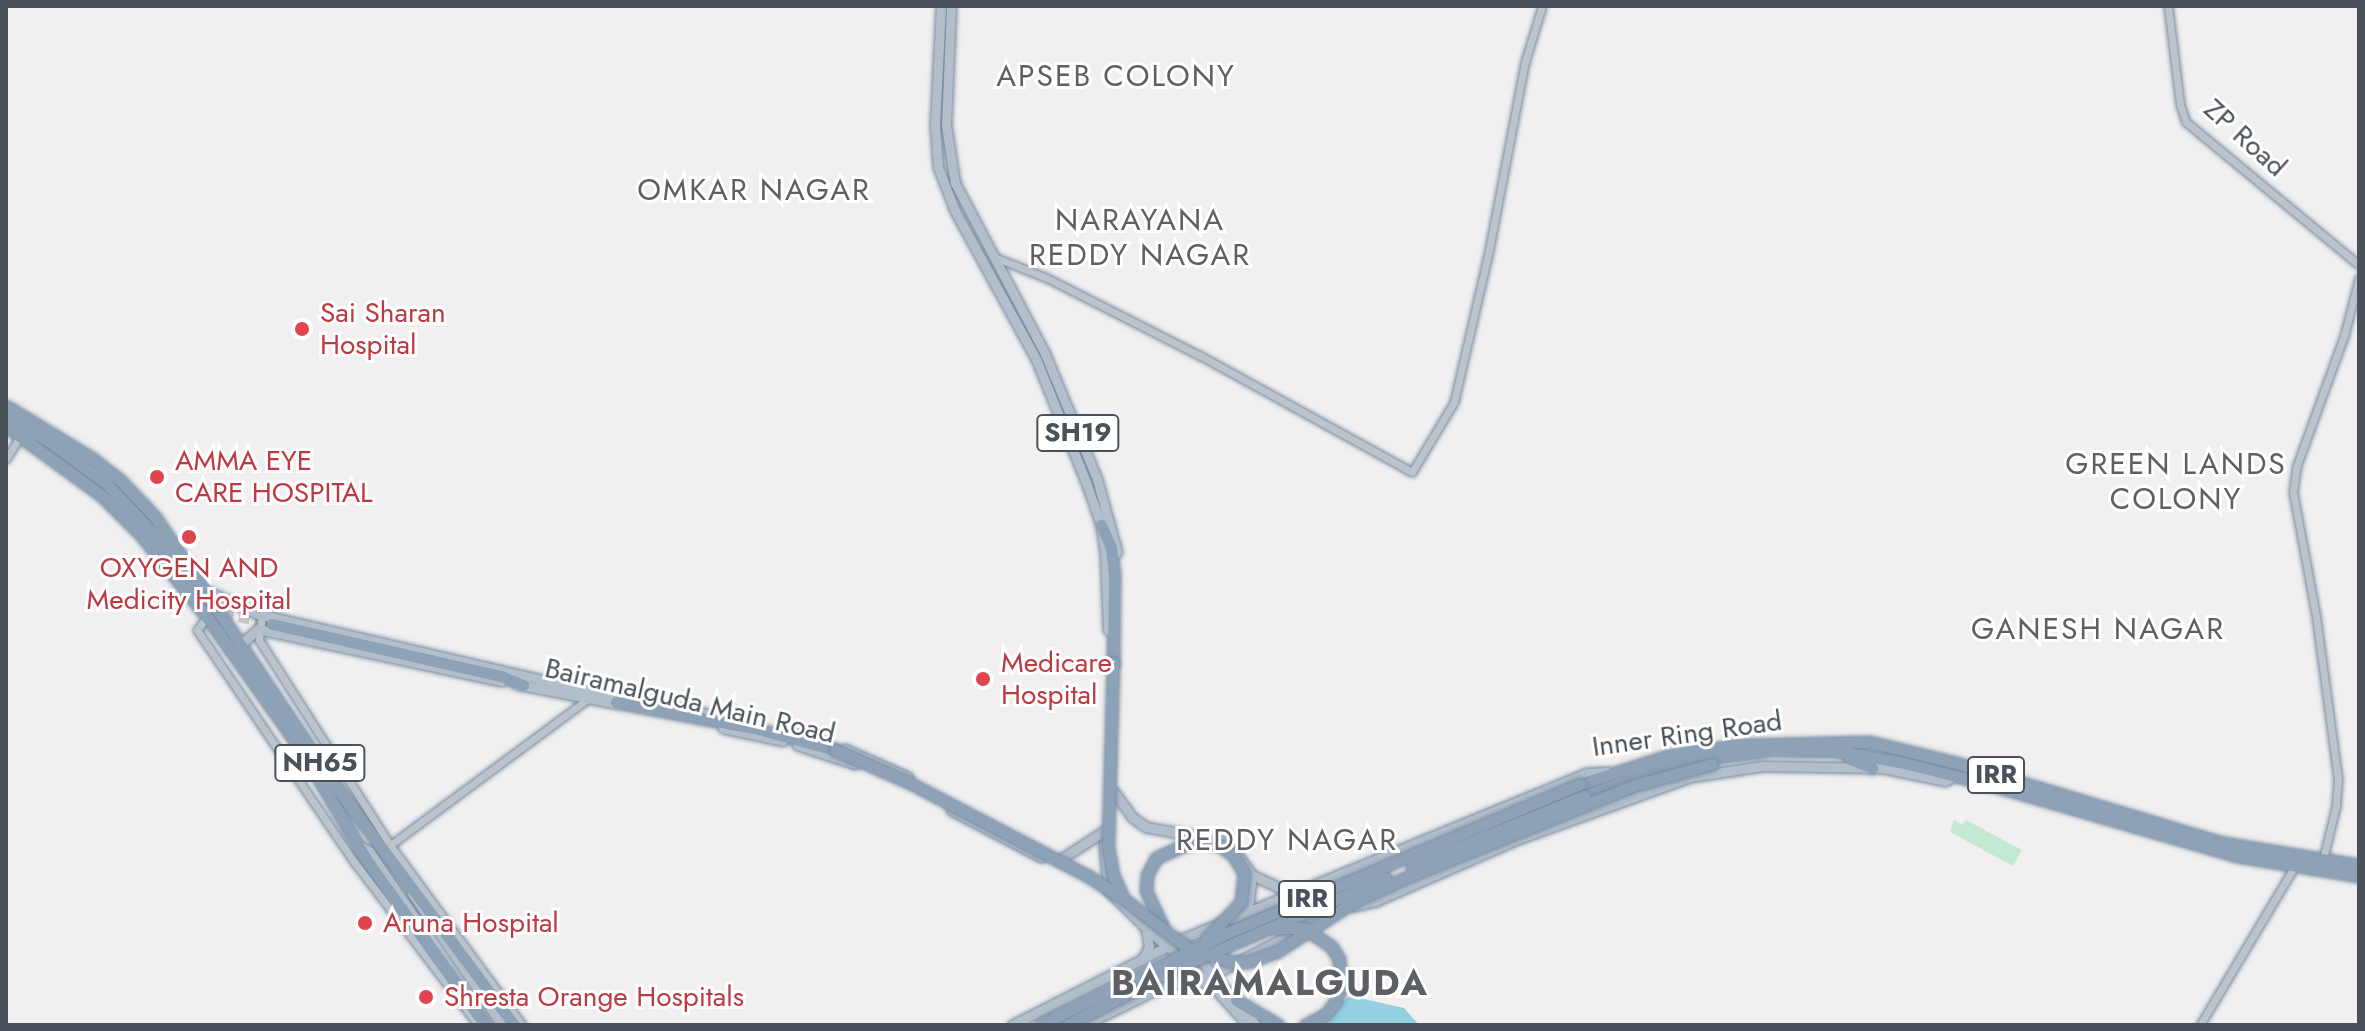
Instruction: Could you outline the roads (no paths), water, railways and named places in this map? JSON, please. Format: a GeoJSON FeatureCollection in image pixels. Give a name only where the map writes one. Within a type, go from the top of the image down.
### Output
{"type":"FeatureCollection","features":[{"type":"Feature","properties":{"kind":"highway","name":"NH65"},"geometry":{"type":"LineString","coordinates":[[6,406],[54,433],[119,479],[155,517],[329,777],[387,847],[405,879],[514,1025]]}},
{"type":"Feature","properties":{"kind":"highway"},"geometry":{"type":"LineString","coordinates":[[6,417],[49,441],[105,482],[161,542],[194,587]]}},
{"type":"Feature","properties":{"kind":"highway","name":"NH65"},"geometry":{"type":"LineString","coordinates":[[6,426],[102,496],[141,535],[210,622],[287,728],[368,862],[487,1025]]}},
{"type":"Feature","properties":{"kind":"highway"},"geometry":{"type":"LineString","coordinates":[[1101,525],[1111,547],[1114,574],[1108,847],[1115,889]]}},
{"type":"Feature","properties":{"kind":"highway"},"geometry":{"type":"LineString","coordinates":[[272,624],[501,676],[523,685]]}},
{"type":"Feature","properties":{"kind":"highway"},"geometry":{"type":"LineString","coordinates":[[616,702],[754,728],[835,750],[910,783],[1115,889],[1174,940],[1200,955],[1248,962],[1278,951],[1355,901],[1402,879],[1632,786],[1712,764],[1780,757],[1873,762]]}},
{"type":"Feature","properties":{"kind":"highway","name":"Inner Ring Road"},"geometry":{"type":"LineString","coordinates":[[1622,776],[1668,756],[1738,745],[1870,742],[1956,763],[2064,802],[2237,856],[2359,876]]}},
{"type":"Feature","properties":{"kind":"highway","name":"IRR"},"geometry":{"type":"LineString","coordinates":[[1622,776],[1678,762],[1758,751],[1836,751],[1873,762]]}},
{"type":"Feature","properties":{"kind":"highway","name":"Inner Ring Road"},"geometry":{"type":"LineString","coordinates":[[1873,762],[2064,802],[2223,843],[2359,865]]}},
{"type":"Feature","properties":{"kind":"highway"},"geometry":{"type":"LineString","coordinates":[[1582,790],[1622,776],[1631,796]]}},
{"type":"Feature","properties":{"kind":"highway","name":"IRR"},"geometry":{"type":"LineString","coordinates":[[1067,1025],[1262,930],[1582,790]]}},
{"type":"Feature","properties":{"kind":"highway","name":"IRR"},"geometry":{"type":"LineString","coordinates":[[1040,1025],[1197,947],[1582,790]]}},
{"type":"Feature","properties":{"kind":"highway"},"geometry":{"type":"LineString","coordinates":[[1162,925],[1146,890],[1147,875],[1156,858],[1200,841],[1221,846],[1237,860],[1245,880],[1236,910],[1197,947]]}},
{"type":"Feature","properties":{"kind":"highway"},"geometry":{"type":"LineString","coordinates":[[366,876],[368,862]]}},
{"type":"Feature","properties":{"kind":"highway"},"geometry":{"type":"LineString","coordinates":[[1262,930],[1304,928],[1331,946],[1339,959],[1341,988],[1335,1002],[1326,1014],[1305,1025]]}},
{"type":"Feature","properties":{"kind":"highway"},"geometry":{"type":"LineString","coordinates":[[1241,1003],[1278,1025]]}},
{"type":"Feature","properties":{"kind":"main road","name":"SH19"},"geometry":{"type":"LineString","coordinates":[[941,6],[935,125],[938,167],[955,211],[1036,359],[1101,525],[1108,593],[1104,831],[1115,889]]}},
{"type":"Feature","properties":{"kind":"main road","name":"SH19"},"geometry":{"type":"LineString","coordinates":[[951,6],[947,150],[965,207],[1045,354],[1097,479],[1112,528],[1119,568],[1115,889]]}},
{"type":"Feature","properties":{"kind":"main road"},"geometry":{"type":"LineString","coordinates":[[207,591],[262,615],[592,692],[771,727],[836,745],[1115,889],[1146,928],[1241,1003],[1256,1025]]}},
{"type":"Feature","properties":{"kind":"main road"},"geometry":{"type":"LineString","coordinates":[[242,643],[258,629]]}},
{"type":"Feature","properties":{"kind":"main road","name":"Bairamalguda Main Road"},"geometry":{"type":"LineString","coordinates":[[258,629],[616,702],[786,742],[905,780],[1115,889],[1182,939],[1212,978]]}},
{"type":"Feature","properties":{"kind":"main road","name":"Inner Ring Road"},"geometry":{"type":"LineString","coordinates":[[1212,978],[1247,956],[1348,907],[1376,901],[1518,839],[1631,796],[1690,777],[1762,766],[1873,762]]}},
{"type":"Feature","properties":{"kind":"main road","name":"Inner Ring Road"},"geometry":{"type":"LineString","coordinates":[[1012,1025],[1182,939],[1336,875],[1586,773],[1622,776]]}},
{"type":"Feature","properties":{"kind":"main road"},"geometry":{"type":"LineString","coordinates":[[1114,792],[1132,817],[1146,827],[1214,836],[1228,842],[1252,875],[1293,894]]}},
{"type":"Feature","properties":{"kind":"main road"},"geometry":{"type":"LineString","coordinates":[[1061,859],[1073,855],[1104,831]]}},
{"type":"Feature","properties":{"kind":"main road"},"geometry":{"type":"LineString","coordinates":[[360,846],[369,851],[487,1025]]}},
{"type":"Feature","properties":{"kind":"main road"},"geometry":{"type":"LineString","coordinates":[[1247,956],[1247,912],[1252,875]]}},
{"type":"Feature","properties":{"kind":"main road"},"geometry":{"type":"LineString","coordinates":[[1336,875],[1348,907]]}},
{"type":"Feature","properties":{"kind":"main road"},"geometry":{"type":"LineString","coordinates":[[405,879],[418,906],[502,1025]]}},
{"type":"Feature","properties":{"kind":"main road"},"geometry":{"type":"LineString","coordinates":[[1146,928],[1149,947],[1143,959],[1159,974],[1158,988]]}},
{"type":"Feature","properties":{"kind":"main road"},"geometry":{"type":"LineString","coordinates":[[1084,1025],[1158,988],[1212,978]]}},
{"type":"Feature","properties":{"kind":"main road"},"geometry":{"type":"LineString","coordinates":[[1212,978],[1248,1025]]}},
{"type":"Feature","properties":{"kind":"street"},"geometry":{"type":"LineString","coordinates":[[994,257],[1047,278],[1201,356],[1412,472],[1454,402],[1469,326],[1489,250],[1525,62],[1542,6]]}},
{"type":"Feature","properties":{"kind":"street","name":"ZP Road"},"geometry":{"type":"LineString","coordinates":[[2168,6],[2180,104],[2186,122],[2359,265]]}},
{"type":"Feature","properties":{"kind":"street"},"geometry":{"type":"LineString","coordinates":[[2323,859],[2336,806],[2338,779],[2316,616],[2293,492],[2297,465],[2344,336],[2359,278]]}},
{"type":"Feature","properties":{"kind":"street"},"geometry":{"type":"LineString","coordinates":[[6,459],[21,435]]}},
{"type":"Feature","properties":{"kind":"street"},"geometry":{"type":"LineString","coordinates":[[262,615],[259,640],[387,847],[522,1025]]}},
{"type":"Feature","properties":{"kind":"street"},"geometry":{"type":"LineString","coordinates":[[210,622],[197,630],[366,876],[478,1025]]}},
{"type":"Feature","properties":{"kind":"street"},"geometry":{"type":"LineString","coordinates":[[387,847],[590,697]]}},
{"type":"Feature","properties":{"kind":"street"},"geometry":{"type":"LineString","coordinates":[[2200,1025],[2296,864]]}},
{"type":"Feature","properties":{"kind":"water"},"geometry":{"type":"Polygon","coordinates":[[[1350,996],[1404,1008],[1419,1025],[1305,1025],[1350,996]]]}},
{"type":"Feature","properties":{"kind":"tunnel"},"geometry":{"type":"LineString","coordinates":[[194,587],[209,604],[223,612],[271,624]]}},
{"type":"Feature","properties":{"kind":"place","name":"Sai Sharan Hospital"},"geometry":{"type":"Point","coordinates":[302,329]}},
{"type":"Feature","properties":{"kind":"place","name":"AMMA EYE CARE HOSPITAL"},"geometry":{"type":"Point","coordinates":[157,477]}},
{"type":"Feature","properties":{"kind":"place","name":"OXYGEN AND Medicity Hospital"},"geometry":{"type":"Point","coordinates":[189,537]}},
{"type":"Feature","properties":{"kind":"place","name":"Medicare Hospital"},"geometry":{"type":"Point","coordinates":[983,679]}},
{"type":"Feature","properties":{"kind":"place","name":"Aruna Hospital"},"geometry":{"type":"Point","coordinates":[365,923]}},
{"type":"Feature","properties":{"kind":"place","name":"Shresta Orange Hospitals"},"geometry":{"type":"Point","coordinates":[426,997]}},
{"type":"Feature","properties":{"kind":"district","name":"APSEB COLONY"},"geometry":{"type":"Point","coordinates":[1116,76]}},
{"type":"Feature","properties":{"kind":"district","name":"OMKAR NAGAR"},"geometry":{"type":"Point","coordinates":[754,190]}},
{"type":"Feature","properties":{"kind":"district","name":"NARAYANA REDDY NAGAR"},"geometry":{"type":"Point","coordinates":[1140,237]}},
{"type":"Feature","properties":{"kind":"district","name":"GREEN LANDS COLONY"},"geometry":{"type":"Point","coordinates":[2176,481]}},
{"type":"Feature","properties":{"kind":"district","name":"GANESH NAGAR"},"geometry":{"type":"Point","coordinates":[2098,629]}},
{"type":"Feature","properties":{"kind":"district","name":"REDDY NAGAR"},"geometry":{"type":"Point","coordinates":[1287,840]}},
{"type":"Feature","properties":{"kind":"district","name":"BAIRAMALGUDA"},"geometry":{"type":"Point","coordinates":[1270,983]}}]}
